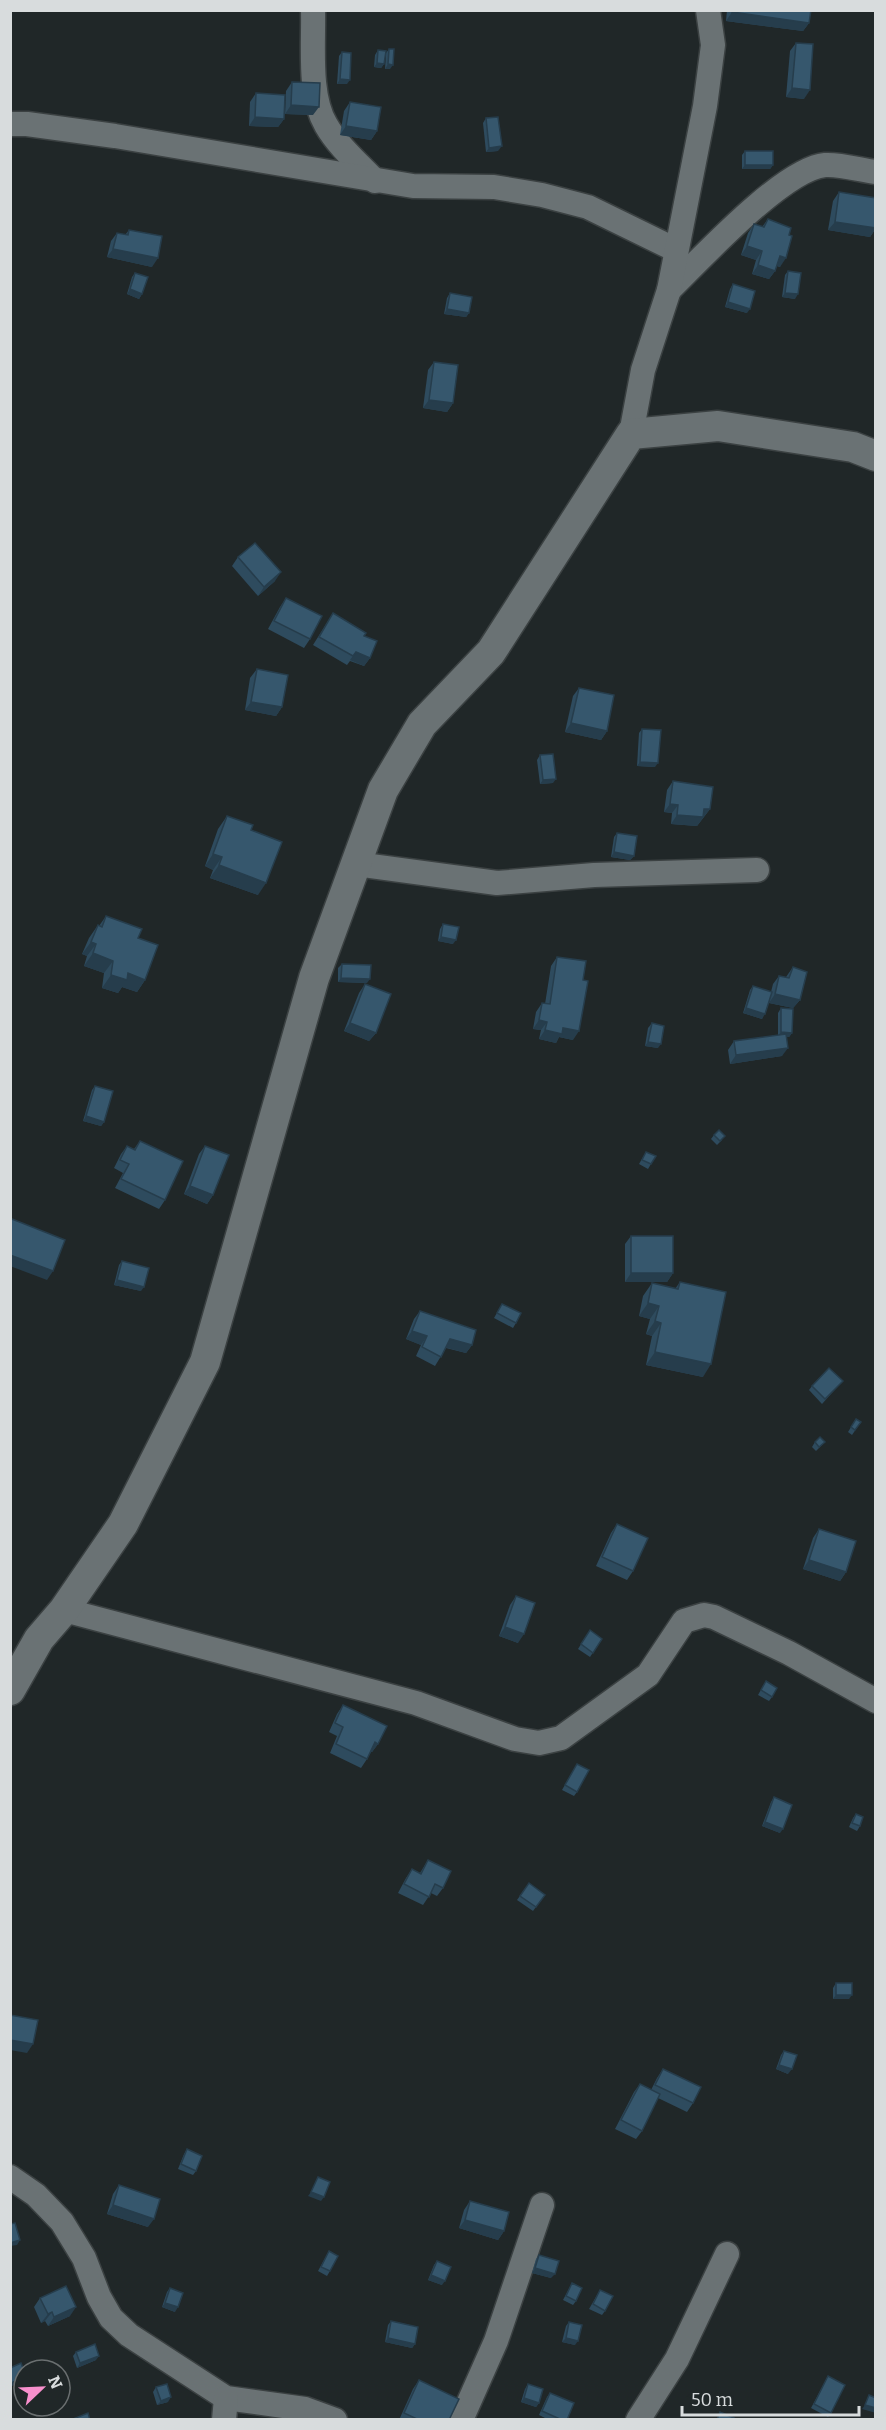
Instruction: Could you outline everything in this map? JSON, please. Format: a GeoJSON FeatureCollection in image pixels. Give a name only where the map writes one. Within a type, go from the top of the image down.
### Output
{"type":"FeatureCollection","features":[{"type":"Feature","properties":{"kind":"street"},"geometry":{"type":"LineString","coordinates":[[314,10],[314,65],[318,108],[325,124],[338,142],[375,181]]}},
{"type":"Feature","properties":{"kind":"street"},"geometry":{"type":"LineString","coordinates":[[10,1690],[39,1639],[64,1610],[123,1524],[205,1362],[314,978],[383,790],[422,724],[491,652],[631,434],[643,370],[669,290],[705,106],[713,45],[708,10]]}},
{"type":"Feature","properties":{"kind":"street"},"geometry":{"type":"LineString","coordinates":[[10,124],[27,124],[115,136],[375,181],[413,186],[494,187],[542,195],[588,207],[676,250]]}},
{"type":"Feature","properties":{"kind":"street"},"geometry":{"type":"LineString","coordinates":[[669,290],[747,214],[806,170],[827,165],[876,172]]}},
{"type":"Feature","properties":{"kind":"street"},"geometry":{"type":"LineString","coordinates":[[631,434],[718,426],[853,447],[876,456]]}},
{"type":"Feature","properties":{"kind":"street"},"geometry":{"type":"LineString","coordinates":[[356,864],[497,884],[594,875],[757,870]]}},
{"type":"Feature","properties":{"kind":"street"},"geometry":{"type":"LineString","coordinates":[[64,1610],[416,1703],[515,1738],[539,1743],[561,1738],[648,1676],[684,1621],[704,1615],[714,1617],[789,1653],[876,1701]]}},
{"type":"Feature","properties":{"kind":"street"},"geometry":{"type":"LineString","coordinates":[[10,2177],[36,2195],[62,2222],[84,2258],[99,2297],[111,2318],[129,2335],[225,2409],[305,2409],[335,2420]]}},
{"type":"Feature","properties":{"kind":"street"},"geometry":{"type":"LineString","coordinates":[[461,2420],[496,2341],[542,2205]]}},
{"type":"Feature","properties":{"kind":"street"},"geometry":{"type":"LineString","coordinates":[[638,2420],[677,2359],[727,2254]]}},
{"type":"Feature","properties":{"kind":"building"},"geometry":{"type":"Polygon","coordinates":[[[732,10],[811,10],[809,23],[732,12],[732,10]]]}},
{"type":"Feature","properties":{"kind":"building"},"geometry":{"type":"Polygon","coordinates":[[[796,43],[813,44],[810,90],[792,88],[796,43]]]}},
{"type":"Feature","properties":{"kind":"building"},"geometry":{"type":"Polygon","coordinates":[[[389,49],[394,49],[393,65],[388,64],[389,49]]]}},
{"type":"Feature","properties":{"kind":"building"},"geometry":{"type":"Polygon","coordinates":[[[378,50],[386,51],[384,64],[377,63],[378,50]]]}},
{"type":"Feature","properties":{"kind":"building"},"geometry":{"type":"Polygon","coordinates":[[[342,52],[351,53],[350,80],[340,79],[342,52]]]}},
{"type":"Feature","properties":{"kind":"building"},"geometry":{"type":"Polygon","coordinates":[[[292,82],[320,83],[319,107],[291,105],[292,82]]]}},
{"type":"Feature","properties":{"kind":"building"},"geometry":{"type":"Polygon","coordinates":[[[256,93],[285,95],[284,119],[255,117],[256,93]]]}},
{"type":"Feature","properties":{"kind":"building"},"geometry":{"type":"Polygon","coordinates":[[[350,102],[381,107],[377,131],[346,126],[350,102]]]}},
{"type":"Feature","properties":{"kind":"building"},"geometry":{"type":"Polygon","coordinates":[[[498,117],[502,146],[489,148],[486,118],[498,117]]]}},
{"type":"Feature","properties":{"kind":"building"},"geometry":{"type":"Polygon","coordinates":[[[745,151],[773,151],[773,165],[745,165],[745,151]]]}},
{"type":"Feature","properties":{"kind":"building"},"geometry":{"type":"Polygon","coordinates":[[[839,192],[876,198],[876,228],[835,222],[839,192]]]}},
{"type":"Feature","properties":{"kind":"building"},"geometry":{"type":"Polygon","coordinates":[[[768,219],[791,228],[789,235],[792,236],[786,258],[780,256],[775,271],[758,265],[762,251],[747,246],[754,224],[764,227],[768,219]]]}},
{"type":"Feature","properties":{"kind":"building"},"geometry":{"type":"Polygon","coordinates":[[[129,230],[162,236],[158,258],[113,249],[117,233],[128,235],[129,230]]]}},
{"type":"Feature","properties":{"kind":"building"},"geometry":{"type":"Polygon","coordinates":[[[788,271],[801,273],[798,294],[785,293],[788,271]]]}},
{"type":"Feature","properties":{"kind":"building"},"geometry":{"type":"Polygon","coordinates":[[[135,273],[148,277],[142,294],[130,289],[135,273]]]}},
{"type":"Feature","properties":{"kind":"building"},"geometry":{"type":"Polygon","coordinates":[[[733,284],[755,291],[750,309],[728,302],[733,284]]]}},
{"type":"Feature","properties":{"kind":"building"},"geometry":{"type":"Polygon","coordinates":[[[450,293],[472,297],[469,313],[447,309],[450,293]]]}},
{"type":"Feature","properties":{"kind":"building"},"geometry":{"type":"Polygon","coordinates":[[[434,362],[458,365],[453,403],[429,400],[434,362]]]}},
{"type":"Feature","properties":{"kind":"building"},"geometry":{"type":"Polygon","coordinates":[[[255,543],[281,572],[264,587],[238,557],[255,543]]]}},
{"type":"Feature","properties":{"kind":"building"},"geometry":{"type":"Polygon","coordinates":[[[286,598],[322,616],[310,639],[274,621],[286,598]]]}},
{"type":"Feature","properties":{"kind":"building"},"geometry":{"type":"Polygon","coordinates":[[[333,613],[366,633],[364,636],[377,641],[370,658],[356,652],[353,656],[319,637],[333,613]]]}},
{"type":"Feature","properties":{"kind":"building"},"geometry":{"type":"Polygon","coordinates":[[[257,669],[288,675],[282,707],[251,702],[257,669]]]}},
{"type":"Feature","properties":{"kind":"building"},"geometry":{"type":"Polygon","coordinates":[[[579,688],[614,695],[607,731],[571,723],[579,688]]]}},
{"type":"Feature","properties":{"kind":"building"},"geometry":{"type":"Polygon","coordinates":[[[642,729],[661,730],[658,763],[640,762],[642,729]]]}},
{"type":"Feature","properties":{"kind":"building"},"geometry":{"type":"Polygon","coordinates":[[[553,754],[556,779],[543,780],[540,755],[553,754]]]}},
{"type":"Feature","properties":{"kind":"building"},"geometry":{"type":"Polygon","coordinates":[[[673,781],[713,787],[710,809],[704,809],[703,817],[677,815],[678,805],[670,804],[673,781]]]}},
{"type":"Feature","properties":{"kind":"building"},"geometry":{"type":"Polygon","coordinates":[[[227,816],[253,825],[251,830],[282,842],[266,883],[219,865],[222,857],[213,854],[227,816]]]}},
{"type":"Feature","properties":{"kind":"building"},"geometry":{"type":"Polygon","coordinates":[[[617,833],[637,836],[634,856],[614,852],[617,833]]]}},
{"type":"Feature","properties":{"kind":"building"},"geometry":{"type":"Polygon","coordinates":[[[106,916],[142,929],[138,938],[158,945],[145,980],[128,973],[127,980],[111,975],[113,961],[93,953],[96,944],[91,942],[98,925],[102,927],[106,916]]]}},
{"type":"Feature","properties":{"kind":"building"},"geometry":{"type":"Polygon","coordinates":[[[443,924],[459,927],[456,940],[441,937],[443,924]]]}},
{"type":"Feature","properties":{"kind":"building"},"geometry":{"type":"Polygon","coordinates":[[[557,957],[586,961],[583,980],[588,981],[579,1031],[563,1028],[562,1034],[545,1030],[547,1022],[539,1020],[542,1003],[550,1004],[557,957]]]}},
{"type":"Feature","properties":{"kind":"building"},"geometry":{"type":"Polygon","coordinates":[[[342,964],[371,965],[370,979],[341,978],[342,964]]]}},
{"type":"Feature","properties":{"kind":"building"},"geometry":{"type":"Polygon","coordinates":[[[793,967],[807,972],[800,1000],[775,994],[779,976],[789,978],[793,967]]]}},
{"type":"Feature","properties":{"kind":"building"},"geometry":{"type":"Polygon","coordinates":[[[365,984],[391,994],[376,1033],[350,1023],[365,984]]]}},
{"type":"Feature","properties":{"kind":"building"},"geometry":{"type":"Polygon","coordinates":[[[753,986],[772,992],[765,1014],[746,1008],[753,986]]]}},
{"type":"Feature","properties":{"kind":"building"},"geometry":{"type":"Polygon","coordinates":[[[781,1008],[793,1009],[792,1033],[781,1032],[781,1008]]]}},
{"type":"Feature","properties":{"kind":"building"},"geometry":{"type":"Polygon","coordinates":[[[652,1023],[664,1026],[661,1044],[648,1042],[652,1023]]]}},
{"type":"Feature","properties":{"kind":"building"},"geometry":{"type":"Polygon","coordinates":[[[786,1034],[788,1048],[736,1055],[734,1041],[786,1034]]]}},
{"type":"Feature","properties":{"kind":"building"},"geometry":{"type":"Polygon","coordinates":[[[95,1086],[113,1091],[104,1122],[86,1116],[95,1086]]]}},
{"type":"Feature","properties":{"kind":"building"},"geometry":{"type":"Polygon","coordinates":[[[719,1130],[725,1136],[720,1141],[714,1135],[719,1130]]]}},
{"type":"Feature","properties":{"kind":"building"},"geometry":{"type":"Polygon","coordinates":[[[140,1141],[183,1161],[165,1200],[121,1179],[129,1164],[120,1160],[127,1146],[135,1150],[140,1141]]]}},
{"type":"Feature","properties":{"kind":"building"},"geometry":{"type":"Polygon","coordinates":[[[205,1146],[229,1155],[213,1195],[190,1186],[205,1146]]]}},
{"type":"Feature","properties":{"kind":"building"},"geometry":{"type":"Polygon","coordinates":[[[646,1152],[656,1156],[651,1164],[642,1160],[646,1152]]]}},
{"type":"Feature","properties":{"kind":"building"},"geometry":{"type":"Polygon","coordinates":[[[12,1219],[65,1240],[53,1271],[10,1255],[10,1222],[12,1219]]]}},
{"type":"Feature","properties":{"kind":"building"},"geometry":{"type":"Polygon","coordinates":[[[631,1236],[673,1236],[673,1273],[631,1273],[631,1236]]]}},
{"type":"Feature","properties":{"kind":"building"},"geometry":{"type":"Polygon","coordinates":[[[122,1261],[149,1268],[144,1287],[117,1280],[122,1261]]]}},
{"type":"Feature","properties":{"kind":"building"},"geometry":{"type":"Polygon","coordinates":[[[680,1282],[726,1292],[711,1364],[655,1352],[661,1323],[655,1321],[659,1306],[648,1303],[652,1283],[678,1289],[680,1282]]]}},
{"type":"Feature","properties":{"kind":"building"},"geometry":{"type":"Polygon","coordinates":[[[502,1304],[521,1313],[516,1323],[497,1313],[502,1304]]]}},
{"type":"Feature","properties":{"kind":"building"},"geometry":{"type":"Polygon","coordinates":[[[420,1311],[476,1330],[472,1345],[450,1339],[441,1357],[422,1347],[427,1336],[412,1331],[420,1311]]]}},
{"type":"Feature","properties":{"kind":"building"},"geometry":{"type":"Polygon","coordinates":[[[829,1368],[843,1381],[825,1399],[812,1386],[829,1368]]]}},
{"type":"Feature","properties":{"kind":"building"},"geometry":{"type":"Polygon","coordinates":[[[856,1419],[861,1422],[855,1430],[851,1427],[856,1419]]]}},
{"type":"Feature","properties":{"kind":"building"},"geometry":{"type":"Polygon","coordinates":[[[820,1437],[825,1442],[819,1447],[815,1442],[820,1437]]]}},
{"type":"Feature","properties":{"kind":"building"},"geometry":{"type":"Polygon","coordinates":[[[617,1524],[648,1538],[633,1571],[602,1557],[617,1524]]]}},
{"type":"Feature","properties":{"kind":"building"},"geometry":{"type":"Polygon","coordinates":[[[819,1529],[856,1541],[846,1572],[809,1560],[819,1529]]]}},
{"type":"Feature","properties":{"kind":"building"},"geometry":{"type":"Polygon","coordinates":[[[516,1596],[535,1603],[524,1634],[505,1627],[516,1596]]]}},
{"type":"Feature","properties":{"kind":"building"},"geometry":{"type":"Polygon","coordinates":[[[590,1630],[602,1639],[593,1653],[581,1644],[590,1630]]]}},
{"type":"Feature","properties":{"kind":"building"},"geometry":{"type":"Polygon","coordinates":[[[766,1681],[777,1688],[772,1697],[761,1690],[766,1681]]]}},
{"type":"Feature","properties":{"kind":"building"},"geometry":{"type":"Polygon","coordinates":[[[343,1705],[387,1726],[378,1744],[375,1742],[367,1759],[336,1744],[343,1727],[335,1723],[343,1705]]]}},
{"type":"Feature","properties":{"kind":"building"},"geometry":{"type":"Polygon","coordinates":[[[577,1764],[589,1770],[577,1792],[565,1785],[577,1764]]]}},
{"type":"Feature","properties":{"kind":"building"},"geometry":{"type":"Polygon","coordinates":[[[774,1797],[792,1805],[783,1829],[765,1822],[774,1797]]]}},
{"type":"Feature","properties":{"kind":"building"},"geometry":{"type":"Polygon","coordinates":[[[856,1814],[863,1817],[860,1826],[852,1823],[856,1814]]]}},
{"type":"Feature","properties":{"kind":"building"},"geometry":{"type":"Polygon","coordinates":[[[428,1860],[451,1871],[443,1888],[435,1884],[429,1897],[404,1884],[412,1869],[421,1874],[428,1860]]]}},
{"type":"Feature","properties":{"kind":"building"},"geometry":{"type":"Polygon","coordinates":[[[529,1883],[545,1895],[536,1907],[520,1896],[529,1883]]]}},
{"type":"Feature","properties":{"kind":"building"},"geometry":{"type":"Polygon","coordinates":[[[836,1983],[852,1983],[852,1995],[836,1995],[836,1983]]]}},
{"type":"Feature","properties":{"kind":"building"},"geometry":{"type":"Polygon","coordinates":[[[10,2015],[38,2020],[33,2044],[10,2040],[10,2015]]]}},
{"type":"Feature","properties":{"kind":"building"},"geometry":{"type":"Polygon","coordinates":[[[784,2051],[797,2055],[792,2069],[779,2065],[784,2051]]]}},
{"type":"Feature","properties":{"kind":"building"},"geometry":{"type":"Polygon","coordinates":[[[663,2069],[701,2087],[693,2103],[655,2085],[663,2069]]]}},
{"type":"Feature","properties":{"kind":"building"},"geometry":{"type":"Polygon","coordinates":[[[640,2084],[660,2094],[642,2131],[621,2120],[640,2084]]]}},
{"type":"Feature","properties":{"kind":"building"},"geometry":{"type":"Polygon","coordinates":[[[187,2149],[202,2156],[196,2171],[181,2164],[187,2149]]]}},
{"type":"Feature","properties":{"kind":"building"},"geometry":{"type":"Polygon","coordinates":[[[318,2177],[330,2182],[324,2197],[311,2192],[318,2177]]]}},
{"type":"Feature","properties":{"kind":"building"},"geometry":{"type":"Polygon","coordinates":[[[119,2185],[160,2199],[154,2219],[113,2205],[119,2185]]]}},
{"type":"Feature","properties":{"kind":"building"},"geometry":{"type":"Polygon","coordinates":[[[470,2201],[509,2212],[504,2231],[465,2220],[470,2201]]]}},
{"type":"Feature","properties":{"kind":"building"},"geometry":{"type":"Polygon","coordinates":[[[15,2223],[20,2240],[10,2243],[10,2224],[15,2223]]]}},
{"type":"Feature","properties":{"kind":"building"},"geometry":{"type":"Polygon","coordinates":[[[329,2251],[338,2256],[330,2271],[321,2267],[329,2251]]]}},
{"type":"Feature","properties":{"kind":"building"},"geometry":{"type":"Polygon","coordinates":[[[539,2255],[559,2261],[555,2274],[535,2268],[539,2255]]]}},
{"type":"Feature","properties":{"kind":"building"},"geometry":{"type":"Polygon","coordinates":[[[437,2261],[451,2267],[445,2281],[431,2275],[437,2261]]]}},
{"type":"Feature","properties":{"kind":"building"},"geometry":{"type":"Polygon","coordinates":[[[572,2283],[582,2288],[576,2301],[566,2296],[572,2283]]]}},
{"type":"Feature","properties":{"kind":"building"},"geometry":{"type":"Polygon","coordinates":[[[66,2286],[76,2307],[54,2317],[52,2312],[48,2314],[40,2298],[66,2286]]]}},
{"type":"Feature","properties":{"kind":"building"},"geometry":{"type":"Polygon","coordinates":[[[170,2288],[183,2293],[178,2307],[165,2303],[170,2288]]]}},
{"type":"Feature","properties":{"kind":"building"},"geometry":{"type":"Polygon","coordinates":[[[600,2290],[613,2296],[605,2311],[593,2304],[600,2290]]]}},
{"type":"Feature","properties":{"kind":"building"},"geometry":{"type":"Polygon","coordinates":[[[391,2321],[418,2327],[415,2344],[388,2338],[391,2321]]]}},
{"type":"Feature","properties":{"kind":"building"},"geometry":{"type":"Polygon","coordinates":[[[569,2322],[582,2325],[578,2341],[566,2338],[569,2322]]]}},
{"type":"Feature","properties":{"kind":"building"},"geometry":{"type":"Polygon","coordinates":[[[95,2344],[99,2356],[80,2363],[76,2352],[95,2344]]]}},
{"type":"Feature","properties":{"kind":"building"},"geometry":{"type":"Polygon","coordinates":[[[12,2367],[11,2383],[10,2368],[12,2367]]]}},
{"type":"Feature","properties":{"kind":"building"},"geometry":{"type":"Polygon","coordinates":[[[828,2376],[845,2385],[831,2413],[814,2404],[828,2376]]]}},
{"type":"Feature","properties":{"kind":"building"},"geometry":{"type":"Polygon","coordinates":[[[419,2380],[459,2399],[449,2420],[419,2420],[404,2413],[419,2380]]]}},
{"type":"Feature","properties":{"kind":"building"},"geometry":{"type":"Polygon","coordinates":[[[167,2384],[171,2397],[161,2401],[156,2387],[167,2384]]]}},
{"type":"Feature","properties":{"kind":"building"},"geometry":{"type":"Polygon","coordinates":[[[528,2384],[543,2389],[539,2403],[524,2398],[528,2384]]]}},
{"type":"Feature","properties":{"kind":"building"},"geometry":{"type":"Polygon","coordinates":[[[550,2393],[574,2403],[567,2420],[542,2411],[550,2393]]]}},
{"type":"Feature","properties":{"kind":"building"},"geometry":{"type":"Polygon","coordinates":[[[869,2395],[876,2398],[876,2408],[865,2405],[869,2395]]]}},
{"type":"Feature","properties":{"kind":"building"},"geometry":{"type":"Polygon","coordinates":[[[720,2412],[734,2418],[733,2420],[717,2420],[720,2412]]]}},
{"type":"Feature","properties":{"kind":"building"},"geometry":{"type":"Polygon","coordinates":[[[88,2413],[90,2420],[73,2419],[88,2413]]]}}]}
